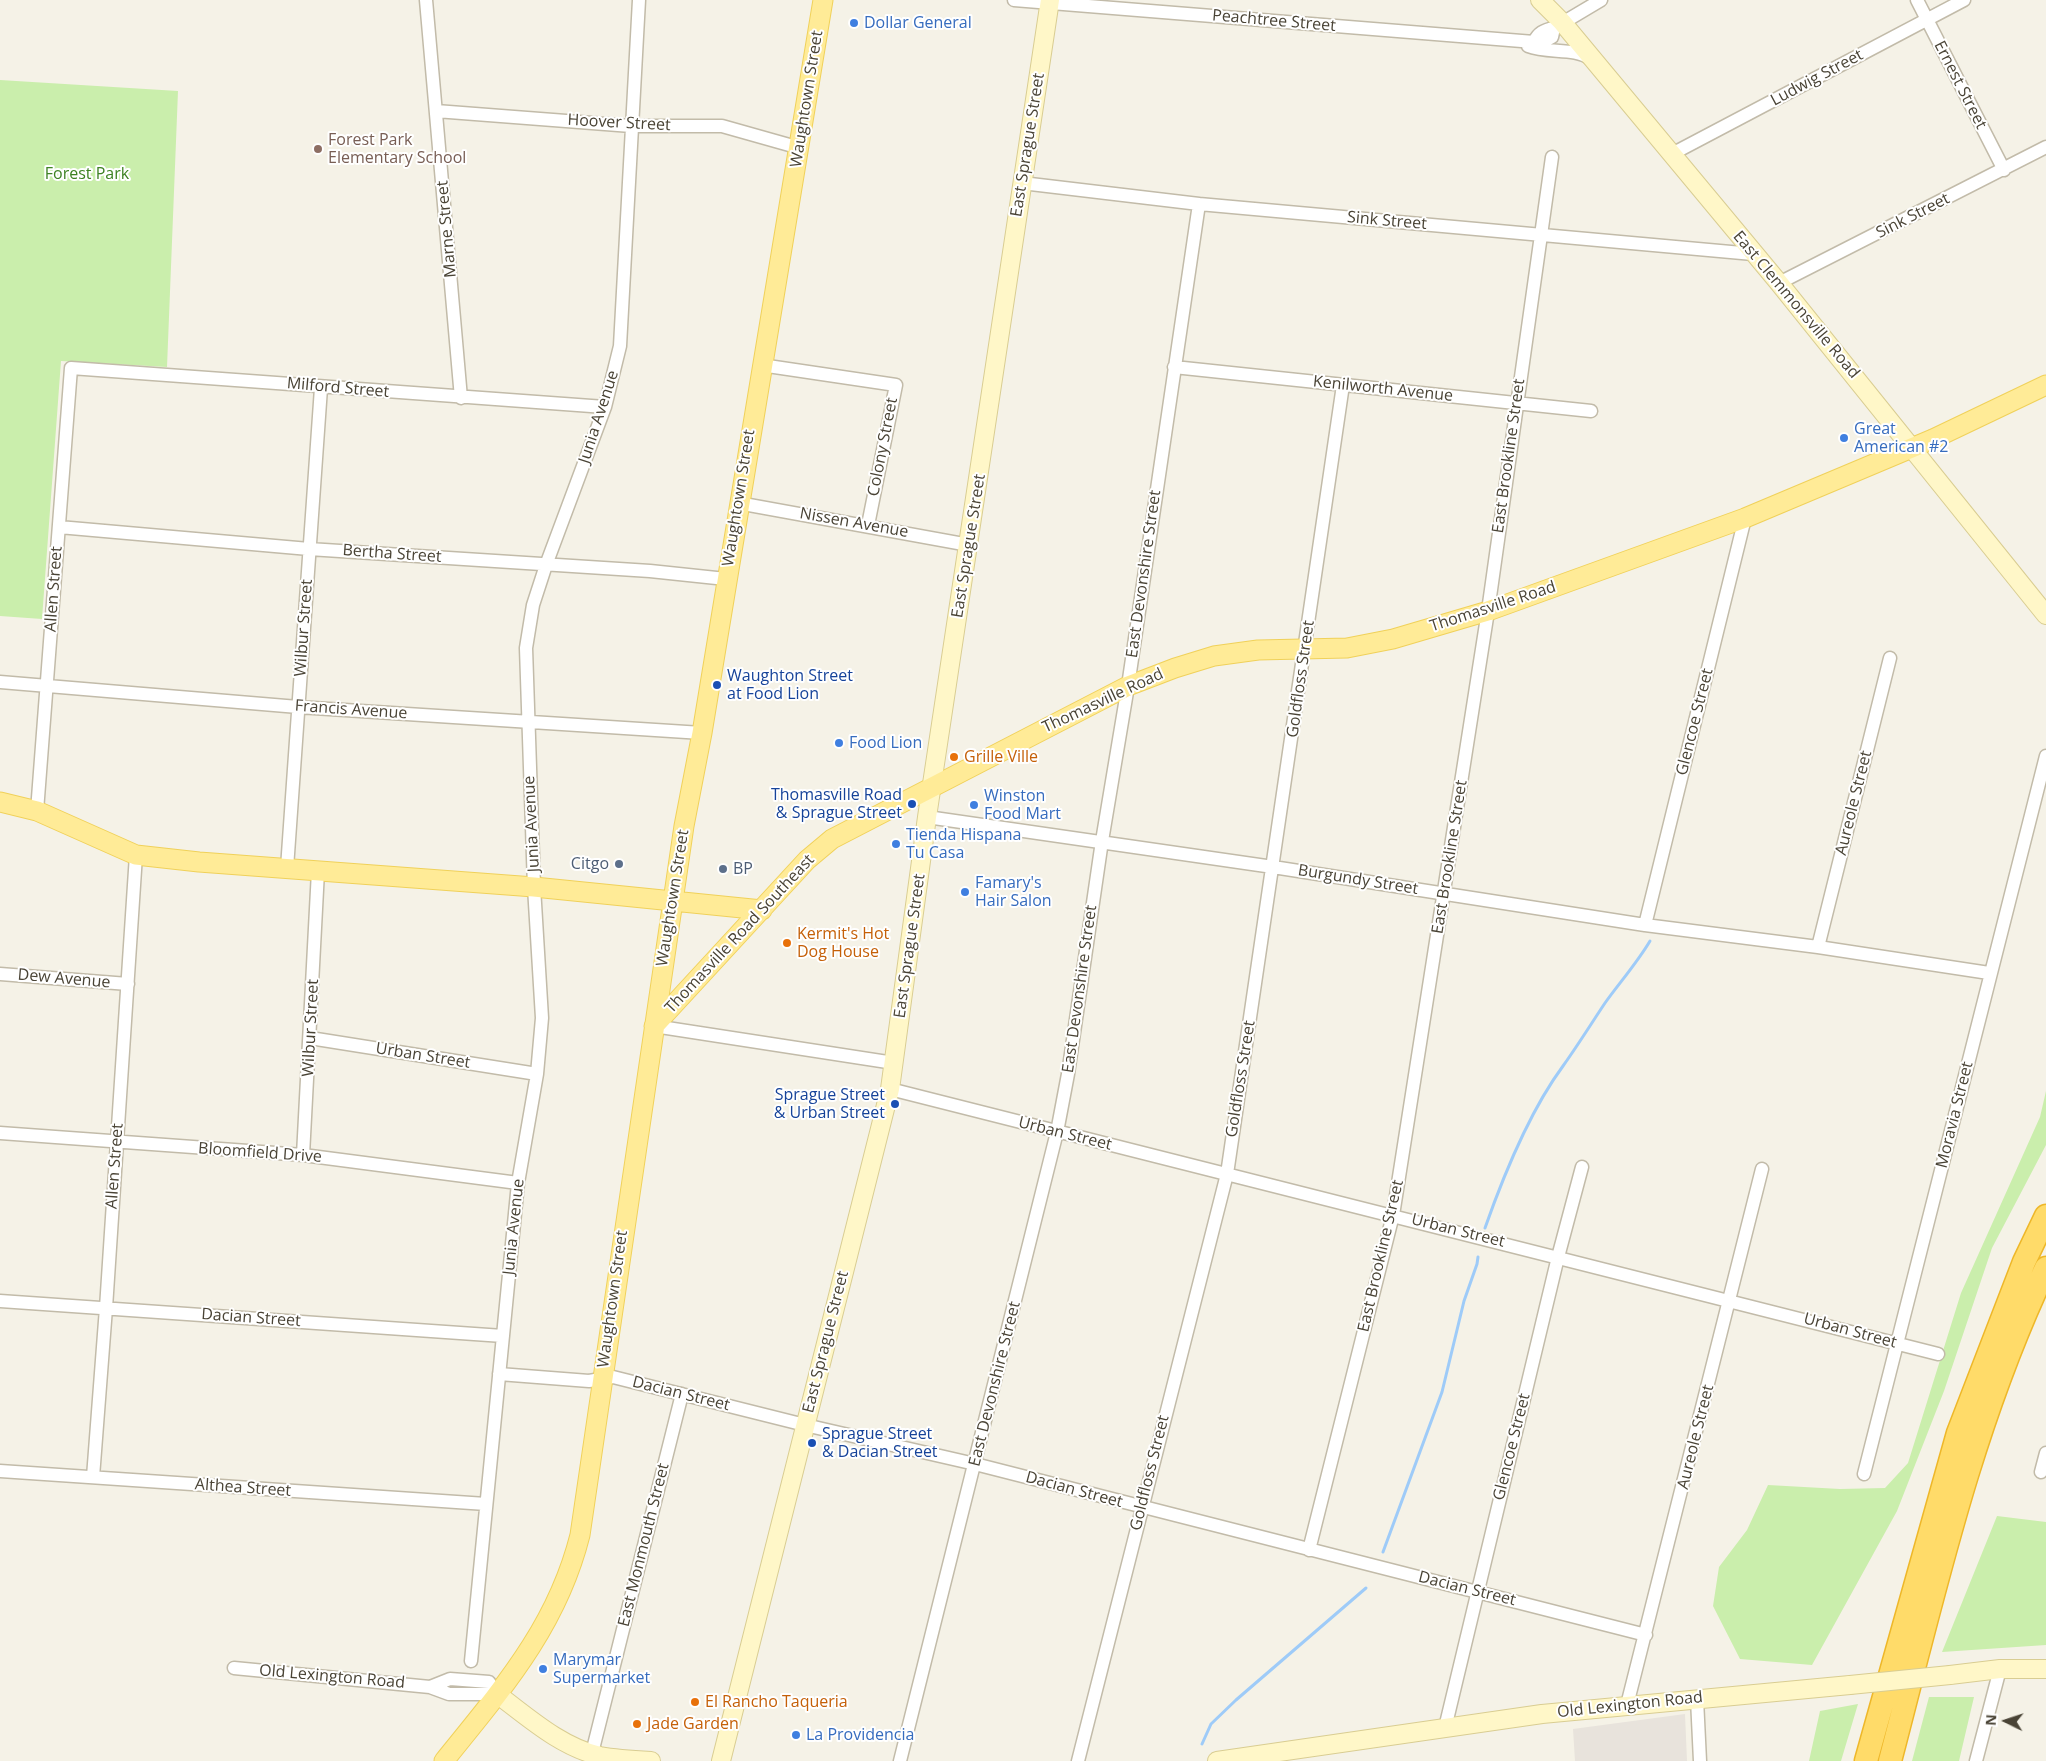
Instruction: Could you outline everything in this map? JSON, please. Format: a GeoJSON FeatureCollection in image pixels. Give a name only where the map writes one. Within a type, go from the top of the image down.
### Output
{"type":"FeatureCollection","features":[{"type":"Feature","properties":{"kind":"highway"},"geometry":{"type":"LineString","coordinates":[[1866,1761],[1958,1433],[2024,1262],[2045,1216]]}},
{"type":"Feature","properties":{"kind":"highway"},"geometry":{"type":"LineString","coordinates":[[1890,1761],[1950,1529],[1992,1394],[2046,1268]]}},
{"type":"Feature","properties":{"kind":"highway"},"geometry":{"type":"LineString","coordinates":[[1992,1394],[2046,1299]]}},
{"type":"Feature","properties":{"kind":"main road","name":"Waughtown Street"},"geometry":{"type":"LineString","coordinates":[[444,1761],[497,1694],[546,1625],[571,1567],[583,1520],[673,900],[702,733],[738,503],[800,148],[823,0]]}},
{"type":"Feature","properties":{"kind":"main road","name":"East Clemmonsville Road"},"geometry":{"type":"LineString","coordinates":[[1540,0],[1558,25],[1593,60],[1670,155],[1779,283],[2046,615]]}},
{"type":"Feature","properties":{"kind":"main road","name":"East Sprague Street"},"geometry":{"type":"LineString","coordinates":[[722,1761],[890,1089],[927,817],[1050,2]]}},
{"type":"Feature","properties":{"kind":"main road","name":"Thomasville Road"},"geometry":{"type":"LineString","coordinates":[[932,786],[1128,686],[1214,656],[1258,650],[1347,648],[1393,639],[1488,611],[1745,518],[1913,448],[2046,384]]}},
{"type":"Feature","properties":{"kind":"main road","name":"Thomasville Road Southeast"},"geometry":{"type":"LineString","coordinates":[[654,1026],[806,860],[832,839],[932,786]]}},
{"type":"Feature","properties":{"kind":"main road"},"geometry":{"type":"LineString","coordinates":[[0,802],[37,811],[136,855],[534,887],[762,910]]}},
{"type":"Feature","properties":{"kind":"main road","name":"Old Lexington Road"},"geometry":{"type":"LineString","coordinates":[[1217,1761],[1542,1714],[2000,1669],[2046,1669]]}},
{"type":"Feature","properties":{"kind":"main road"},"geometry":{"type":"LineString","coordinates":[[497,1694],[554,1736],[592,1754],[651,1761]]}},
{"type":"Feature","properties":{"kind":"street","name":"Marne Street"},"geometry":{"type":"LineString","coordinates":[[426,0],[461,398]]}},
{"type":"Feature","properties":{"kind":"street","name":"Junia Avenue"},"geometry":{"type":"LineString","coordinates":[[471,1660],[518,1183],[536,1074],[542,1018],[534,887],[527,723],[526,648],[533,605],[546,564],[605,407],[620,346],[639,0]]}},
{"type":"Feature","properties":{"kind":"street","name":"Peachtree Street"},"geometry":{"type":"LineString","coordinates":[[1014,0],[1534,42],[1543,42],[1552,37],[1558,25],[1601,0]]}},
{"type":"Feature","properties":{"kind":"street","name":"Ernest Street"},"geometry":{"type":"LineString","coordinates":[[1917,0],[2004,170]]}},
{"type":"Feature","properties":{"kind":"street","name":"Ludwig Street"},"geometry":{"type":"LineString","coordinates":[[1670,155],[1964,0]]}},
{"type":"Feature","properties":{"kind":"street"},"geometry":{"type":"LineString","coordinates":[[1520,41],[1541,51],[1582,54],[1593,60]]}},
{"type":"Feature","properties":{"kind":"street","name":"Hoover Street"},"geometry":{"type":"LineString","coordinates":[[436,111],[631,126],[722,126],[800,148]]}},
{"type":"Feature","properties":{"kind":"street","name":"Sink Street"},"geometry":{"type":"LineString","coordinates":[[1779,283],[2046,147]]}},
{"type":"Feature","properties":{"kind":"street","name":"East Brookline Street"},"geometry":{"type":"LineString","coordinates":[[1309,1550],[1393,1215],[1488,611],[1552,157]]}},
{"type":"Feature","properties":{"kind":"street","name":"Sink Street"},"geometry":{"type":"LineString","coordinates":[[1022,183],[1199,204],[1753,254]]}},
{"type":"Feature","properties":{"kind":"street","name":"East Devonshire Street"},"geometry":{"type":"LineString","coordinates":[[900,1761],[1057,1132],[1068,1074],[1102,841],[1128,686],[1199,204]]}},
{"type":"Feature","properties":{"kind":"street","name":"Colony Street"},"geometry":{"type":"LineString","coordinates":[[762,365],[896,385],[868,525]]}},
{"type":"Feature","properties":{"kind":"street","name":"Kenilworth Avenue"},"geometry":{"type":"LineString","coordinates":[[1174,367],[1591,411]]}},
{"type":"Feature","properties":{"kind":"street","name":"Milford Street"},"geometry":{"type":"LineString","coordinates":[[71,368],[269,382],[321,388],[605,407]]}},
{"type":"Feature","properties":{"kind":"street","name":"Allen Street"},"geometry":{"type":"LineString","coordinates":[[37,811],[71,368]]}},
{"type":"Feature","properties":{"kind":"street","name":"Goldfloss Street"},"geometry":{"type":"LineString","coordinates":[[1078,1761],[1227,1174],[1306,650],[1343,385]]}},
{"type":"Feature","properties":{"kind":"street","name":"Wilbur Street"},"geometry":{"type":"LineString","coordinates":[[287,868],[321,388]]}},
{"type":"Feature","properties":{"kind":"street","name":"Nissen Avenue"},"geometry":{"type":"LineString","coordinates":[[738,503],[868,525],[969,545]]}},
{"type":"Feature","properties":{"kind":"street","name":"Glencoe Street"},"geometry":{"type":"LineString","coordinates":[[1645,925],[1745,518]]}},
{"type":"Feature","properties":{"kind":"street","name":"Bertha Street"},"geometry":{"type":"LineString","coordinates":[[59,527],[309,548],[726,578]]}},
{"type":"Feature","properties":{"kind":"street","name":"Aureole Street"},"geometry":{"type":"LineString","coordinates":[[1818,947],[1890,658]]}},
{"type":"Feature","properties":{"kind":"street","name":"Francis Avenue"},"geometry":{"type":"LineString","coordinates":[[0,682],[298,707],[702,733]]}},
{"type":"Feature","properties":{"kind":"street","name":"Moravia Street"},"geometry":{"type":"LineString","coordinates":[[1864,1474],[2046,756]]}},
{"type":"Feature","properties":{"kind":"street","name":"Burgundy Street"},"geometry":{"type":"LineString","coordinates":[[927,817],[1273,866],[1645,925],[1818,947],[1990,973]]}},
{"type":"Feature","properties":{"kind":"street","name":"Allen Street"},"geometry":{"type":"LineString","coordinates":[[92,1477],[106,1308],[136,855]]}},
{"type":"Feature","properties":{"kind":"street","name":"Wilbur Street"},"geometry":{"type":"LineString","coordinates":[[303,1155],[318,871]]}},
{"type":"Feature","properties":{"kind":"street","name":"Dew Avenue"},"geometry":{"type":"LineString","coordinates":[[0,974],[128,984]]}},
{"type":"Feature","properties":{"kind":"street"},"geometry":{"type":"LineString","coordinates":[[654,1026],[894,1063]]}},
{"type":"Feature","properties":{"kind":"street","name":"Urban Street"},"geometry":{"type":"LineString","coordinates":[[310,1038],[536,1074]]}},
{"type":"Feature","properties":{"kind":"street","name":"Urban Street"},"geometry":{"type":"LineString","coordinates":[[890,1089],[1938,1354]]}},
{"type":"Feature","properties":{"kind":"street","name":"Bloomfield Drive"},"geometry":{"type":"LineString","coordinates":[[0,1134],[303,1155],[518,1183]]}},
{"type":"Feature","properties":{"kind":"street","name":"Glencoe Street"},"geometry":{"type":"LineString","coordinates":[[1445,1728],[1558,1257],[1582,1167]]}},
{"type":"Feature","properties":{"kind":"street","name":"Aureole Street"},"geometry":{"type":"LineString","coordinates":[[1627,1706],[1762,1169]]}},
{"type":"Feature","properties":{"kind":"street","name":"Dacian Street"},"geometry":{"type":"LineString","coordinates":[[0,1300],[503,1336]]}},
{"type":"Feature","properties":{"kind":"street","name":"Dacian Street"},"geometry":{"type":"LineString","coordinates":[[499,1374],[589,1381],[613,1377],[805,1425],[975,1464],[1646,1635]]}},
{"type":"Feature","properties":{"kind":"street","name":"East Monmouth Street"},"geometry":{"type":"LineString","coordinates":[[592,1754],[682,1394]]}},
{"type":"Feature","properties":{"kind":"street"},"geometry":{"type":"LineString","coordinates":[[2041,1472],[2046,1453]]}},
{"type":"Feature","properties":{"kind":"street","name":"Althea Street"},"geometry":{"type":"LineString","coordinates":[[0,1471],[486,1504]]}},
{"type":"Feature","properties":{"kind":"street","name":"Old Lexington Road"},"geometry":{"type":"LineString","coordinates":[[234,1668],[430,1687],[449,1694],[497,1694]]}},
{"type":"Feature","properties":{"kind":"street"},"geometry":{"type":"LineString","coordinates":[[1976,1761],[2000,1669]]}},
{"type":"Feature","properties":{"kind":"street"},"geometry":{"type":"LineString","coordinates":[[1697,1699],[1700,1761]]}},
{"type":"Feature","properties":{"kind":"shaded area"},"geometry":{"type":"Polygon","coordinates":[[[1685,1714],[1687,1761],[1575,1761],[1573,1729],[1685,1714]]]}},
{"type":"Feature","properties":{"kind":"green space","name":"Forest Park"},"geometry":{"type":"Polygon","coordinates":[[[0,80],[178,91],[167,367],[61,361],[42,619],[0,616],[0,80]]]}},
{"type":"Feature","properties":{"kind":"green space"},"geometry":{"type":"Polygon","coordinates":[[[2046,1091],[2046,1145],[1992,1248],[1944,1391],[1897,1511],[1812,1665],[1740,1659],[1713,1606],[1719,1567],[1747,1530],[1768,1485],[1840,1489],[1885,1488],[1908,1463],[1961,1293],[2040,1117],[2046,1091]]]}},
{"type":"Feature","properties":{"kind":"green space"},"geometry":{"type":"Polygon","coordinates":[[[1997,1516],[2046,1522],[2046,1645],[1942,1652],[1997,1516]]]}},
{"type":"Feature","properties":{"kind":"green space"},"geometry":{"type":"Polygon","coordinates":[[[1929,1697],[1974,1697],[1959,1761],[1912,1761],[1929,1697]]]}},
{"type":"Feature","properties":{"kind":"green space"},"geometry":{"type":"Polygon","coordinates":[[[1858,1704],[1841,1761],[1809,1761],[1820,1711],[1858,1704]]]}},
{"type":"Feature","properties":{"kind":"waterway"},"geometry":{"type":"LineString","coordinates":[[1485,1228],[1518,1144],[1539,1103],[1605,1003],[1650,941]]}},
{"type":"Feature","properties":{"kind":"waterway"},"geometry":{"type":"LineString","coordinates":[[1383,1552],[1442,1392],[1464,1301],[1478,1257]]}},
{"type":"Feature","properties":{"kind":"waterway"},"geometry":{"type":"LineString","coordinates":[[1202,1744],[1211,1724],[1236,1700],[1366,1588]]}},
{"type":"Feature","properties":{"kind":"place","name":"Dollar General"},"geometry":{"type":"Point","coordinates":[854,23]}},
{"type":"Feature","properties":{"kind":"place","name":"Forest Park Elementary School"},"geometry":{"type":"Point","coordinates":[318,149]}},
{"type":"Feature","properties":{"kind":"place","name":"Great American #2"},"geometry":{"type":"Point","coordinates":[1844,438]}},
{"type":"Feature","properties":{"kind":"place","name":"Waughton Street at Food Lion"},"geometry":{"type":"Point","coordinates":[717,685]}},
{"type":"Feature","properties":{"kind":"place","name":"Food Lion"},"geometry":{"type":"Point","coordinates":[839,743]}},
{"type":"Feature","properties":{"kind":"place","name":"Grille Ville"},"geometry":{"type":"Point","coordinates":[954,757]}},
{"type":"Feature","properties":{"kind":"place","name":"Thomasville Road & Sprague Street"},"geometry":{"type":"Point","coordinates":[912,804]}},
{"type":"Feature","properties":{"kind":"place","name":"Winston Food Mart"},"geometry":{"type":"Point","coordinates":[974,805]}},
{"type":"Feature","properties":{"kind":"place","name":"Tienda Hispana Tu Casa"},"geometry":{"type":"Point","coordinates":[896,844]}},
{"type":"Feature","properties":{"kind":"place","name":"Citgo"},"geometry":{"type":"Point","coordinates":[619,864]}},
{"type":"Feature","properties":{"kind":"place","name":"BP"},"geometry":{"type":"Point","coordinates":[723,869]}},
{"type":"Feature","properties":{"kind":"place","name":"Famary's Hair Salon"},"geometry":{"type":"Point","coordinates":[965,892]}},
{"type":"Feature","properties":{"kind":"place","name":"Kermit's Hot Dog House"},"geometry":{"type":"Point","coordinates":[787,943]}},
{"type":"Feature","properties":{"kind":"place","name":"Sprague Street & Urban Street"},"geometry":{"type":"Point","coordinates":[895,1104]}},
{"type":"Feature","properties":{"kind":"place","name":"Sprague Street & Dacian Street"},"geometry":{"type":"Point","coordinates":[812,1443]}},
{"type":"Feature","properties":{"kind":"place","name":"Marymar Supermarket"},"geometry":{"type":"Point","coordinates":[543,1669]}},
{"type":"Feature","properties":{"kind":"place","name":"El Rancho Taqueria"},"geometry":{"type":"Point","coordinates":[695,1702]}},
{"type":"Feature","properties":{"kind":"place","name":"Jade Garden"},"geometry":{"type":"Point","coordinates":[637,1724]}},
{"type":"Feature","properties":{"kind":"place","name":"La Providencia"},"geometry":{"type":"Point","coordinates":[796,1735]}}]}
